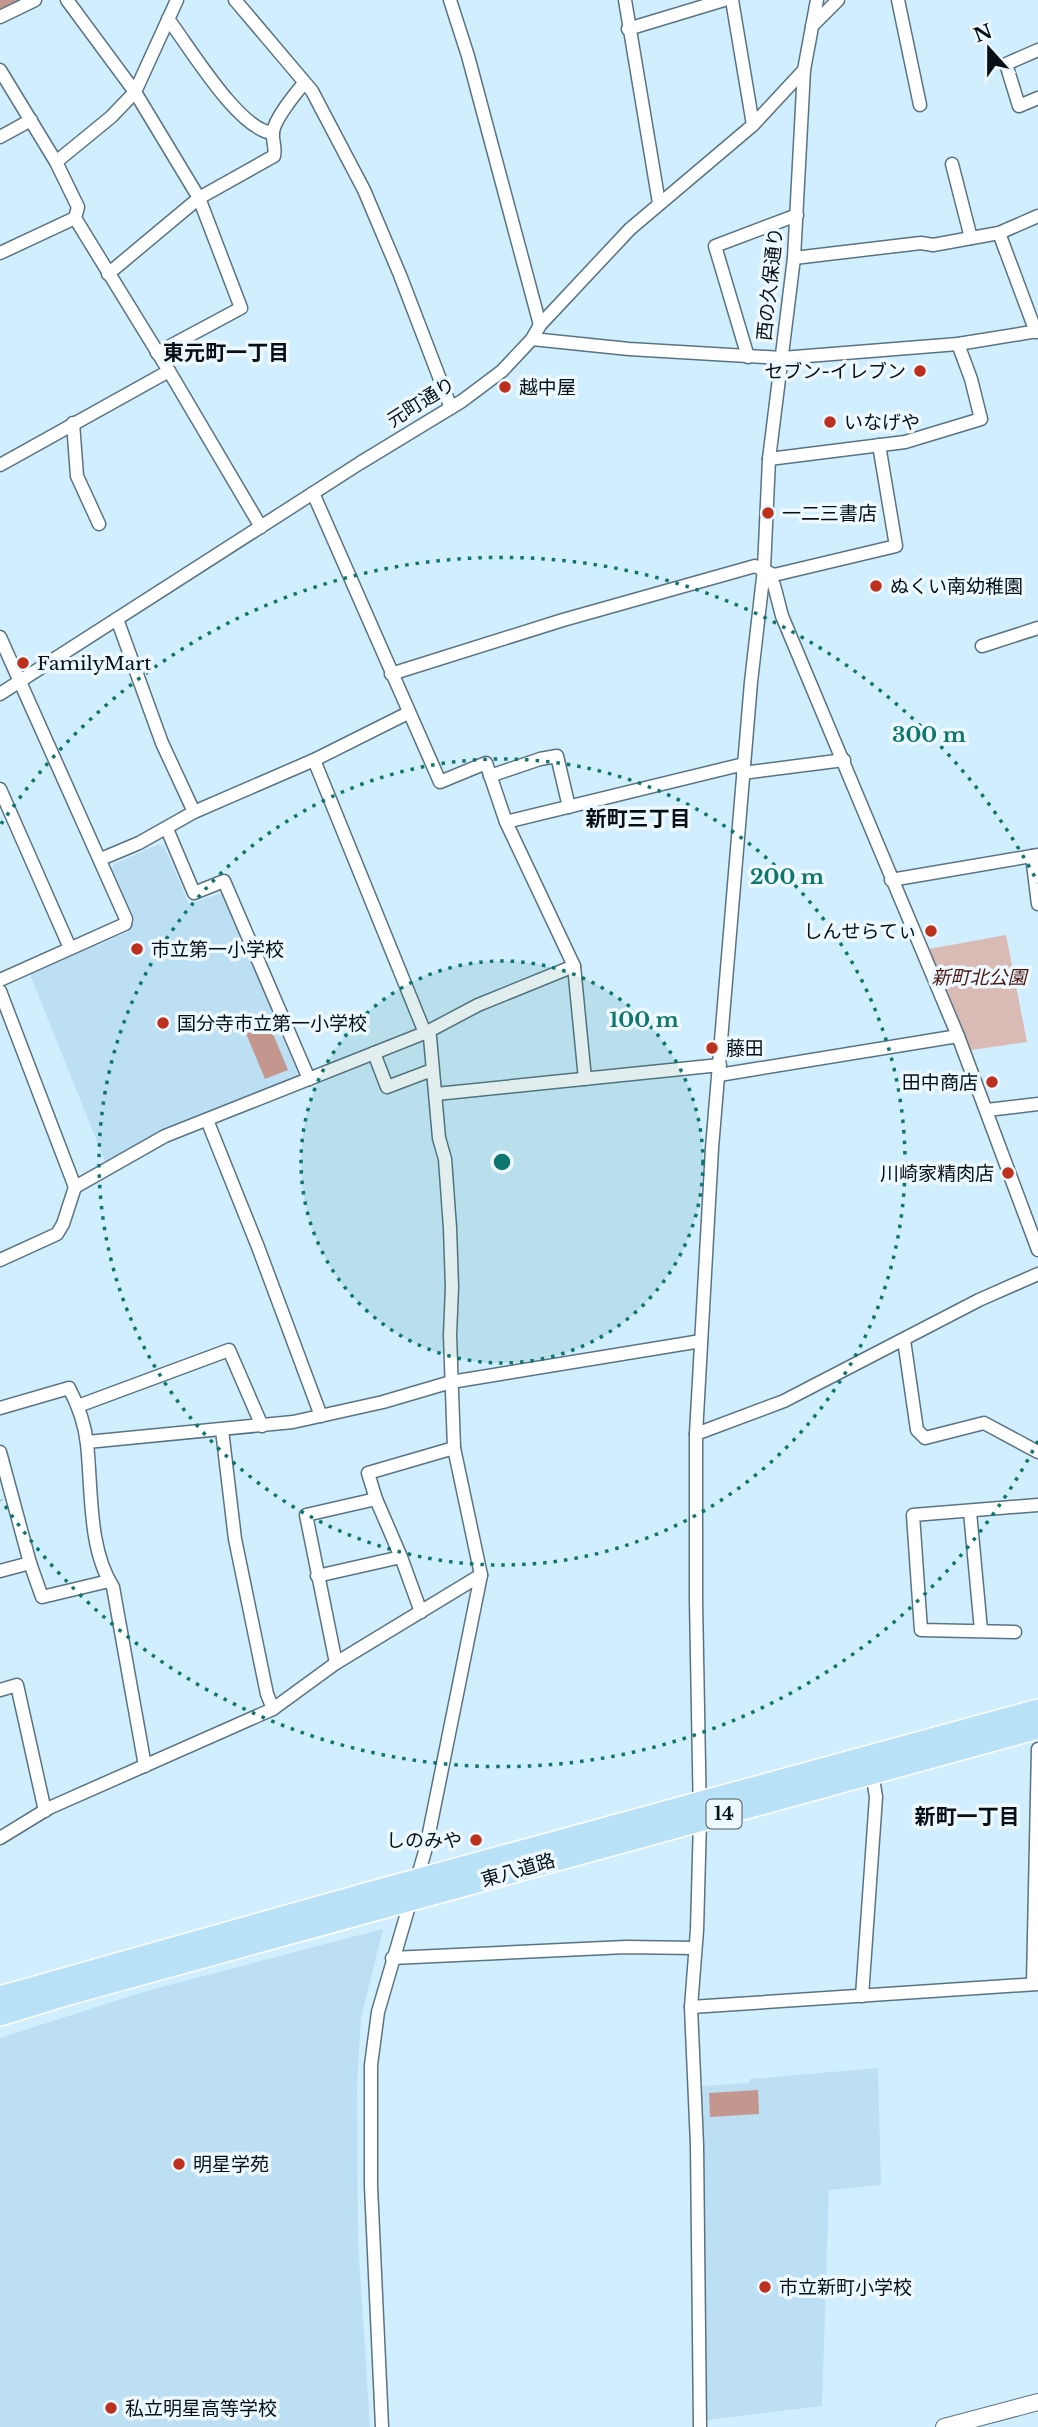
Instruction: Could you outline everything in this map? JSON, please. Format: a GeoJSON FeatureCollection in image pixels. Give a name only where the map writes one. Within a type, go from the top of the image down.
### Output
{"type":"FeatureCollection","features":[{"type":"Feature","properties":{"kind":"main road","name":"東八道路"},"geometry":{"type":"LineString","coordinates":[[0,1997],[67,1986],[700,1811],[1038,1710]]}},
{"type":"Feature","properties":{"kind":"main road","name":"東八道路"},"geometry":{"type":"LineString","coordinates":[[700,1811],[872,1772],[1038,1728]]}},
{"type":"Feature","properties":{"kind":"main road","name":"東八道路"},"geometry":{"type":"LineString","coordinates":[[0,2015],[67,1986]]}},
{"type":"Feature","properties":{"kind":"street"},"geometry":{"type":"LineString","coordinates":[[0,17],[35,0]]}},
{"type":"Feature","properties":{"kind":"street"},"geometry":{"type":"LineString","coordinates":[[67,0],[135,92],[199,198],[241,308],[157,353]]}},
{"type":"Feature","properties":{"kind":"street"},"geometry":{"type":"LineString","coordinates":[[56,162],[111,117],[135,92],[177,0]]}},
{"type":"Feature","properties":{"kind":"street"},"geometry":{"type":"LineString","coordinates":[[235,0],[312,91],[364,190],[400,275],[450,408]]}},
{"type":"Feature","properties":{"kind":"street"},"geometry":{"type":"LineString","coordinates":[[450,0],[468,56],[540,325]]}},
{"type":"Feature","properties":{"kind":"street"},"geometry":{"type":"LineString","coordinates":[[625,0],[659,203]]}},
{"type":"Feature","properties":{"kind":"street"},"geometry":{"type":"LineString","coordinates":[[628,29],[724,0]]}},
{"type":"Feature","properties":{"kind":"street"},"geometry":{"type":"LineString","coordinates":[[732,0],[753,125]]}},
{"type":"Feature","properties":{"kind":"street","name":"西の久保通り"},"geometry":{"type":"LineString","coordinates":[[817,0],[804,70],[794,258],[782,358],[958,344],[1037,332]]}},
{"type":"Feature","properties":{"kind":"street"},"geometry":{"type":"LineString","coordinates":[[813,26],[838,0]]}},
{"type":"Feature","properties":{"kind":"street"},"geometry":{"type":"LineString","coordinates":[[898,0],[922,95]]}},
{"type":"Feature","properties":{"kind":"street"},"geometry":{"type":"LineString","coordinates":[[168,19],[238,114],[265,132],[273,132]]}},
{"type":"Feature","properties":{"kind":"street"},"geometry":{"type":"LineString","coordinates":[[1038,50],[1006,64],[1019,106],[1038,98]]}},
{"type":"Feature","properties":{"kind":"street"},"geometry":{"type":"LineString","coordinates":[[0,70],[56,162],[78,207],[75,218],[261,527]]}},
{"type":"Feature","properties":{"kind":"street","name":"元町通り"},"geometry":{"type":"LineString","coordinates":[[0,694],[450,408],[502,371],[532,339],[540,325],[630,229],[753,125],[804,70]]}},
{"type":"Feature","properties":{"kind":"street"},"geometry":{"type":"LineString","coordinates":[[108,274],[199,198],[274,156],[276,149],[273,132],[289,101],[304,83]]}},
{"type":"Feature","properties":{"kind":"street"},"geometry":{"type":"LineString","coordinates":[[0,137],[31,120]]}},
{"type":"Feature","properties":{"kind":"street"},"geometry":{"type":"LineString","coordinates":[[952,164],[971,238]]}},
{"type":"Feature","properties":{"kind":"street"},"geometry":{"type":"LineString","coordinates":[[748,357],[715,246],[797,215]]}},
{"type":"Feature","properties":{"kind":"street"},"geometry":{"type":"LineString","coordinates":[[794,258],[921,243],[933,245],[999,233],[1038,216]]}},
{"type":"Feature","properties":{"kind":"street"},"geometry":{"type":"LineString","coordinates":[[0,253],[75,218]]}},
{"type":"Feature","properties":{"kind":"street"},"geometry":{"type":"LineString","coordinates":[[999,233],[1037,332]]}},
{"type":"Feature","properties":{"kind":"street"},"geometry":{"type":"LineString","coordinates":[[532,339],[629,349],[782,358],[769,459],[764,569],[744,768],[712,1148],[696,1434],[700,1811],[691,2007],[697,2145],[700,2427]]}},
{"type":"Feature","properties":{"kind":"street"},"geometry":{"type":"LineString","coordinates":[[769,459],[905,442],[981,419],[971,379],[958,344]]}},
{"type":"Feature","properties":{"kind":"street"},"geometry":{"type":"LineString","coordinates":[[0,465],[169,371]]}},
{"type":"Feature","properties":{"kind":"street"},"geometry":{"type":"LineString","coordinates":[[73,423],[77,476],[99,524]]}},
{"type":"Feature","properties":{"kind":"street"},"geometry":{"type":"LineString","coordinates":[[391,674],[563,620],[755,566],[774,575],[896,546],[879,445]]}},
{"type":"Feature","properties":{"kind":"street"},"geometry":{"type":"LineString","coordinates":[[313,493],[440,782],[485,763],[506,822],[574,965],[585,1079]]}},
{"type":"Feature","properties":{"kind":"street"},"geometry":{"type":"LineString","coordinates":[[764,569],[774,585],[782,616],[958,1036],[1038,1250]]}},
{"type":"Feature","properties":{"kind":"street"},"geometry":{"type":"LineString","coordinates":[[117,619],[162,743],[194,813]]}},
{"type":"Feature","properties":{"kind":"street"},"geometry":{"type":"LineString","coordinates":[[982,646],[1038,628]]}},
{"type":"Feature","properties":{"kind":"street"},"geometry":{"type":"LineString","coordinates":[[0,637],[126,919],[124,924],[0,980]]}},
{"type":"Feature","properties":{"kind":"street"},"geometry":{"type":"LineString","coordinates":[[101,859],[408,713]]}},
{"type":"Feature","properties":{"kind":"street"},"geometry":{"type":"LineString","coordinates":[[490,776],[557,756],[569,807]]}},
{"type":"Feature","properties":{"kind":"street"},"geometry":{"type":"LineString","coordinates":[[314,760],[422,1027],[430,1037],[450,1228],[454,1448],[481,1574],[426,1847],[378,2012],[371,2065],[371,2186],[382,2427]]}},
{"type":"Feature","properties":{"kind":"street"},"geometry":{"type":"LineString","coordinates":[[506,822],[744,768],[844,760]]}},
{"type":"Feature","properties":{"kind":"street"},"geometry":{"type":"LineString","coordinates":[[0,789],[70,948]]}},
{"type":"Feature","properties":{"kind":"street"},"geometry":{"type":"LineString","coordinates":[[167,829],[194,893],[224,881],[309,1079]]}},
{"type":"Feature","properties":{"kind":"street"},"geometry":{"type":"LineString","coordinates":[[891,880],[1035,855],[1038,904]]}},
{"type":"Feature","properties":{"kind":"street"},"geometry":{"type":"LineString","coordinates":[[75,1187],[165,1136],[427,1032],[478,1005],[574,965]]}},
{"type":"Feature","properties":{"kind":"street"},"geometry":{"type":"LineString","coordinates":[[0,991],[75,1187],[64,1224],[57,1234],[0,1260]]}},
{"type":"Feature","properties":{"kind":"street"},"geometry":{"type":"LineString","coordinates":[[436,1094],[585,1079],[720,1070],[958,1036]]}},
{"type":"Feature","properties":{"kind":"street"},"geometry":{"type":"LineString","coordinates":[[374,1053],[387,1087],[432,1070]]}},
{"type":"Feature","properties":{"kind":"street"},"geometry":{"type":"LineString","coordinates":[[987,1110],[1038,1104]]}},
{"type":"Feature","properties":{"kind":"street"},"geometry":{"type":"LineString","coordinates":[[207,1120],[321,1416]]}},
{"type":"Feature","properties":{"kind":"street"},"geometry":{"type":"LineString","coordinates":[[696,1434],[783,1401],[979,1300],[1038,1273]]}},
{"type":"Feature","properties":{"kind":"street"},"geometry":{"type":"LineString","coordinates":[[904,1340],[917,1430],[925,1438],[984,1423],[1038,1452]]}},
{"type":"Feature","properties":{"kind":"street"},"geometry":{"type":"LineString","coordinates":[[87,1441],[262,1426],[321,1416],[452,1382],[701,1341]]}},
{"type":"Feature","properties":{"kind":"street"},"geometry":{"type":"LineString","coordinates":[[78,1406],[229,1350],[262,1426]]}},
{"type":"Feature","properties":{"kind":"street"},"geometry":{"type":"LineString","coordinates":[[0,1408],[69,1388],[78,1406],[87,1441],[92,1511],[103,1572],[113,1587],[145,1766]]}},
{"type":"Feature","properties":{"kind":"street"},"geometry":{"type":"LineString","coordinates":[[222,1430],[235,1539],[267,1694],[273,1709]]}},
{"type":"Feature","properties":{"kind":"street"},"geometry":{"type":"LineString","coordinates":[[421,1612],[368,1473],[454,1448]]}},
{"type":"Feature","properties":{"kind":"street"},"geometry":{"type":"LineString","coordinates":[[0,1452],[42,1597],[109,1581]]}},
{"type":"Feature","properties":{"kind":"street"},"geometry":{"type":"LineString","coordinates":[[337,1663],[306,1515],[376,1499]]}},
{"type":"Feature","properties":{"kind":"street"},"geometry":{"type":"LineString","coordinates":[[1015,1632],[921,1630],[913,1515],[1038,1505]]}},
{"type":"Feature","properties":{"kind":"street"},"geometry":{"type":"LineString","coordinates":[[970,1512],[981,1630]]}},
{"type":"Feature","properties":{"kind":"street"},"geometry":{"type":"LineString","coordinates":[[317,1576],[401,1557]]}},
{"type":"Feature","properties":{"kind":"street"},"geometry":{"type":"LineString","coordinates":[[0,1571],[30,1563]]}},
{"type":"Feature","properties":{"kind":"street"},"geometry":{"type":"LineString","coordinates":[[0,1838],[45,1811],[273,1709],[337,1663],[481,1574]]}},
{"type":"Feature","properties":{"kind":"street"},"geometry":{"type":"LineString","coordinates":[[0,1690],[17,1685],[45,1811]]}},
{"type":"Feature","properties":{"kind":"street"},"geometry":{"type":"LineString","coordinates":[[691,2007],[1035,1984],[1038,1749]]}},
{"type":"Feature","properties":{"kind":"street"},"geometry":{"type":"LineString","coordinates":[[862,1996],[876,1797],[872,1772]]}},
{"type":"Feature","properties":{"kind":"street"},"geometry":{"type":"LineString","coordinates":[[392,1958],[626,1947],[695,1948]]}},
{"type":"Feature","properties":{"kind":"street"},"geometry":{"type":"LineString","coordinates":[[944,2427],[1038,2402]]}},
{"type":"Feature","properties":{"kind":"shaded area","name":"国分寺市立第一小学校"},"geometry":{"type":"Polygon","coordinates":[[[159,844],[164,846],[189,904],[222,893],[298,1074],[298,1080],[106,1164],[29,972],[92,943],[97,946],[129,931],[134,919],[112,869],[114,864],[159,844]]]}},
{"type":"Feature","properties":{"kind":"shaded area"},"geometry":{"type":"Polygon","coordinates":[[[268,1022],[288,1070],[265,1079],[245,1031],[268,1022]]]}},
{"type":"Feature","properties":{"kind":"shaded area","name":"明星学苑"},"geometry":{"type":"Polygon","coordinates":[[[383,1929],[361,2018],[357,2087],[358,2242],[370,2427],[0,2427],[0,2038],[143,1992],[383,1929]]]}},
{"type":"Feature","properties":{"kind":"shaded area","name":"市立新町小学校"},"geometry":{"type":"Polygon","coordinates":[[[878,2068],[881,2185],[829,2190],[822,2406],[707,2420],[700,2086],[878,2068]]]}},
{"type":"Feature","properties":{"kind":"shaded area"},"geometry":{"type":"Polygon","coordinates":[[[758,2090],[759,2114],[710,2117],[709,2093],[758,2090]]]}},
{"type":"Feature","properties":{"kind":"green space","name":"新町北公園"},"geometry":{"type":"Polygon","coordinates":[[[1006,935],[1027,1042],[971,1050],[929,949],[1006,935]]]}},
{"type":"Feature","properties":{"kind":"waterway"},"geometry":{"type":"LineString","coordinates":[[0,4],[8,0]]}},
{"type":"Feature","properties":{"kind":"place","name":"セブン-イレブン"},"geometry":{"type":"Point","coordinates":[920,371]}},
{"type":"Feature","properties":{"kind":"place","name":"越中屋"},"geometry":{"type":"Point","coordinates":[505,387]}},
{"type":"Feature","properties":{"kind":"place","name":"いなげや"},"geometry":{"type":"Point","coordinates":[830,422]}},
{"type":"Feature","properties":{"kind":"place","name":"一二三書店"},"geometry":{"type":"Point","coordinates":[768,513]}},
{"type":"Feature","properties":{"kind":"place","name":"ぬくい南幼稚園"},"geometry":{"type":"Point","coordinates":[876,586]}},
{"type":"Feature","properties":{"kind":"place","name":"FamilyMart"},"geometry":{"type":"Point","coordinates":[23,663]}},
{"type":"Feature","properties":{"kind":"place","name":"しんせらてぃ"},"geometry":{"type":"Point","coordinates":[931,931]}},
{"type":"Feature","properties":{"kind":"place","name":"市立第一小学校"},"geometry":{"type":"Point","coordinates":[137,949]}},
{"type":"Feature","properties":{"kind":"place","name":"国分寺市立第一小学校"},"geometry":{"type":"Point","coordinates":[163,1023]}},
{"type":"Feature","properties":{"kind":"place","name":"藤田"},"geometry":{"type":"Point","coordinates":[712,1048]}},
{"type":"Feature","properties":{"kind":"place","name":"田中商店"},"geometry":{"type":"Point","coordinates":[992,1082]}},
{"type":"Feature","properties":{"kind":"place","name":"川崎家精肉店"},"geometry":{"type":"Point","coordinates":[1008,1173]}},
{"type":"Feature","properties":{"kind":"place","name":"しのみや"},"geometry":{"type":"Point","coordinates":[476,1840]}},
{"type":"Feature","properties":{"kind":"place","name":"明星学苑"},"geometry":{"type":"Point","coordinates":[179,2164]}},
{"type":"Feature","properties":{"kind":"place","name":"市立新町小学校"},"geometry":{"type":"Point","coordinates":[765,2287]}},
{"type":"Feature","properties":{"kind":"place","name":"私立明星高等学校"},"geometry":{"type":"Point","coordinates":[111,2408]}},
{"type":"Feature","properties":{"kind":"district","name":"東元町一丁目"},"geometry":{"type":"Point","coordinates":[226,353]}},
{"type":"Feature","properties":{"kind":"district","name":"新町三丁目"},"geometry":{"type":"Point","coordinates":[638,819]}},
{"type":"Feature","properties":{"kind":"district","name":"新町一丁目"},"geometry":{"type":"Point","coordinates":[967,1817]}}]}
